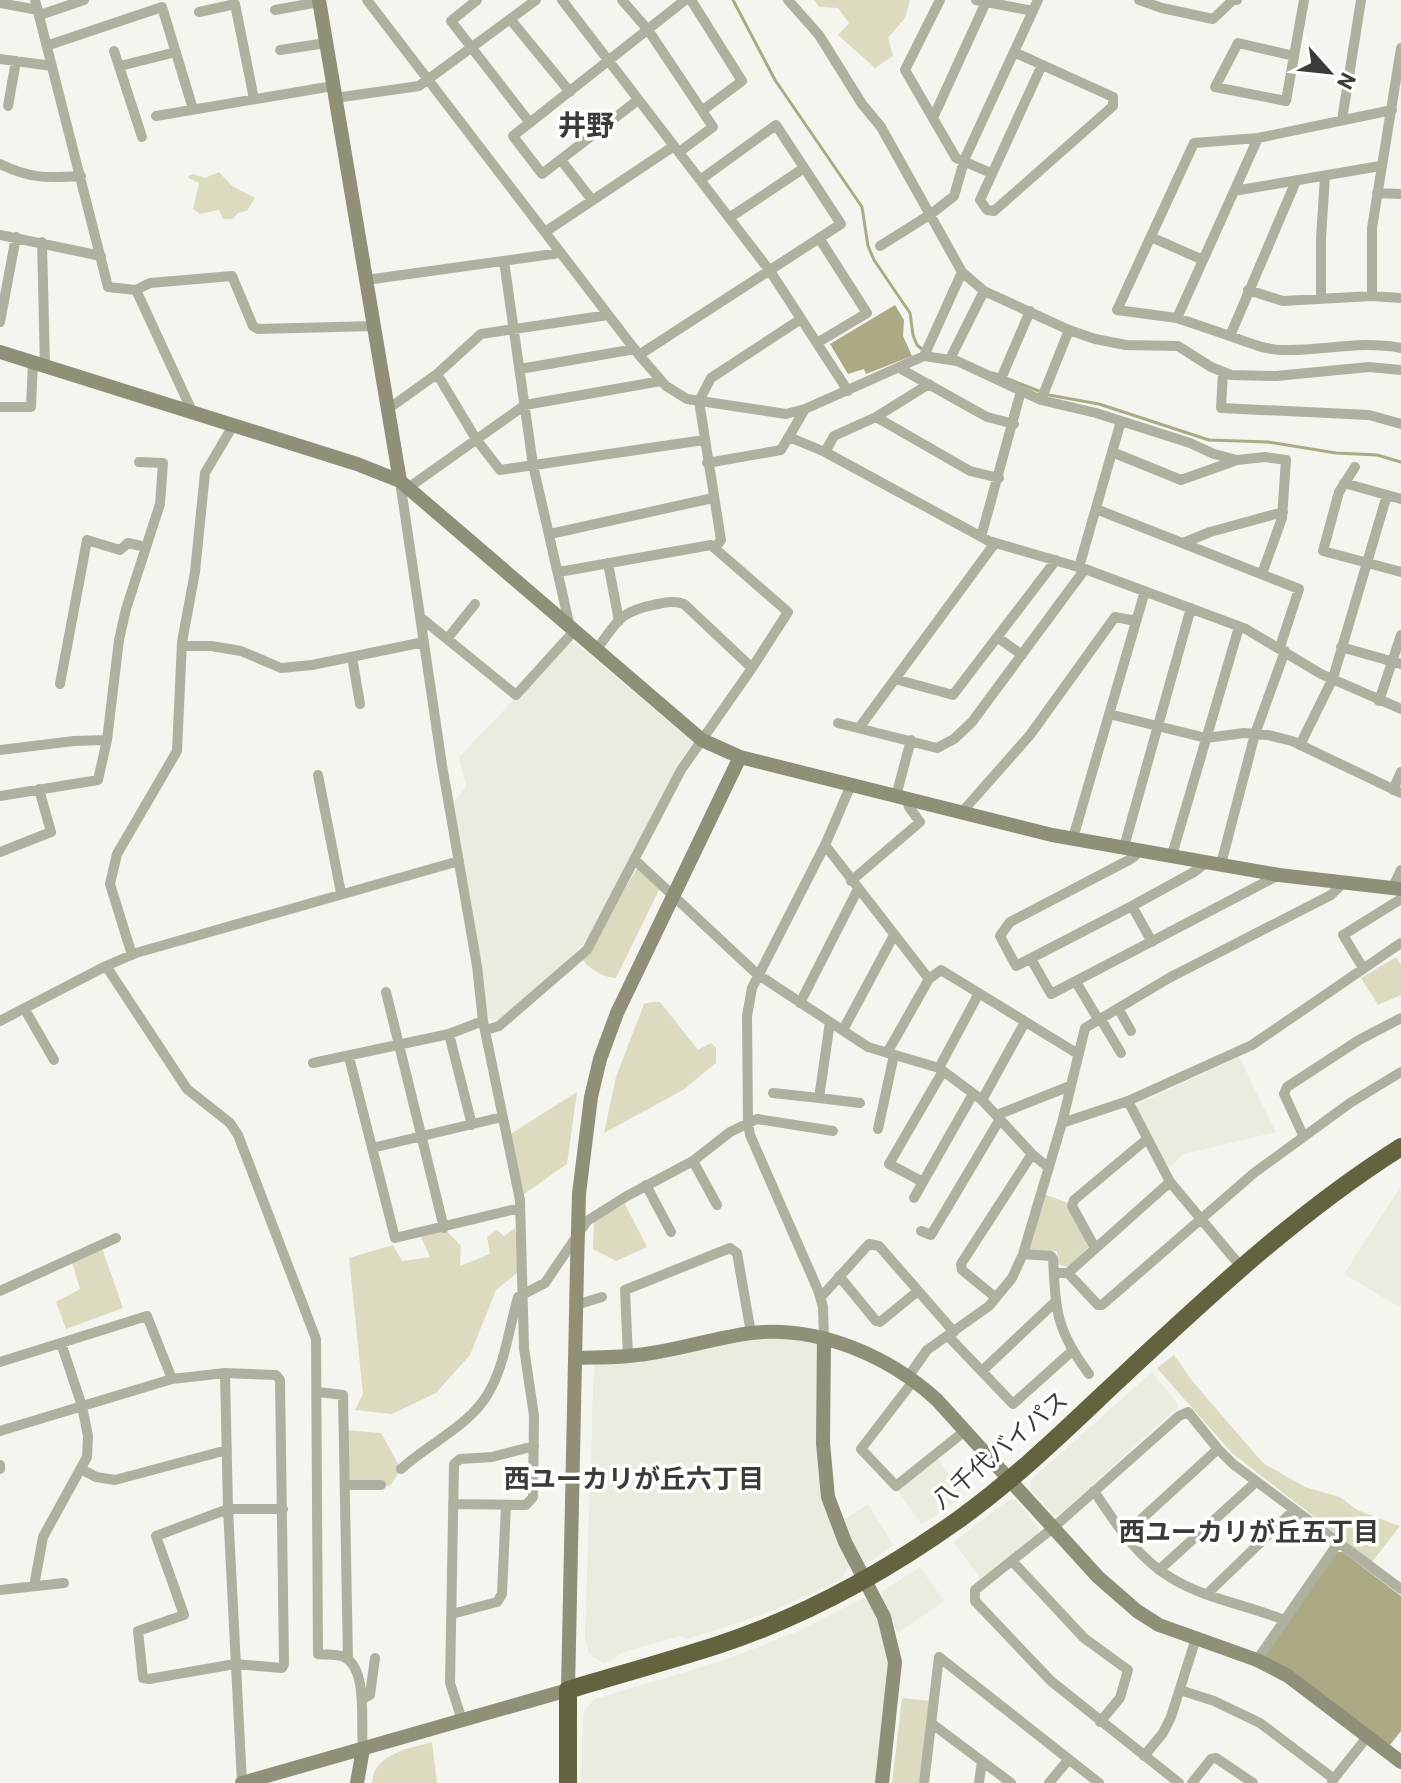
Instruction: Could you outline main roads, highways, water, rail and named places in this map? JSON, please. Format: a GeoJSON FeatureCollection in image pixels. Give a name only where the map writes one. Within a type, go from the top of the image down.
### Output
{"type":"FeatureCollection","features":[{"type":"Feature","properties":{"kind":"highway","name":"八千代バイパス"},"geometry":{"type":"LineString","coordinates":[[568,1783],[568,1690],[720,1644],[787,1618],[865,1579],[957,1520],[1010,1480],[1242,1268],[1337,1191],[1401,1147]]}},
{"type":"Feature","properties":{"kind":"waterway"},"geometry":{"type":"LineString","coordinates":[[733,0],[775,80],[862,207],[868,246],[910,313],[913,335],[923,350]]}},
{"type":"Feature","properties":{"kind":"waterway"},"geometry":{"type":"LineString","coordinates":[[993,373],[1049,395],[1099,404],[1209,440],[1268,442],[1336,453],[1377,455],[1401,462]]}},
{"type":"Feature","properties":{"kind":"district","name":"井野"},"geometry":{"type":"Point","coordinates":[586,125]}},
{"type":"Feature","properties":{"kind":"district","name":"西ユーカリが丘六丁目"},"geometry":{"type":"Point","coordinates":[634,1479]}},
{"type":"Feature","properties":{"kind":"district","name":"西ユーカリが丘五丁目"},"geometry":{"type":"Point","coordinates":[1249,1532]}}]}
